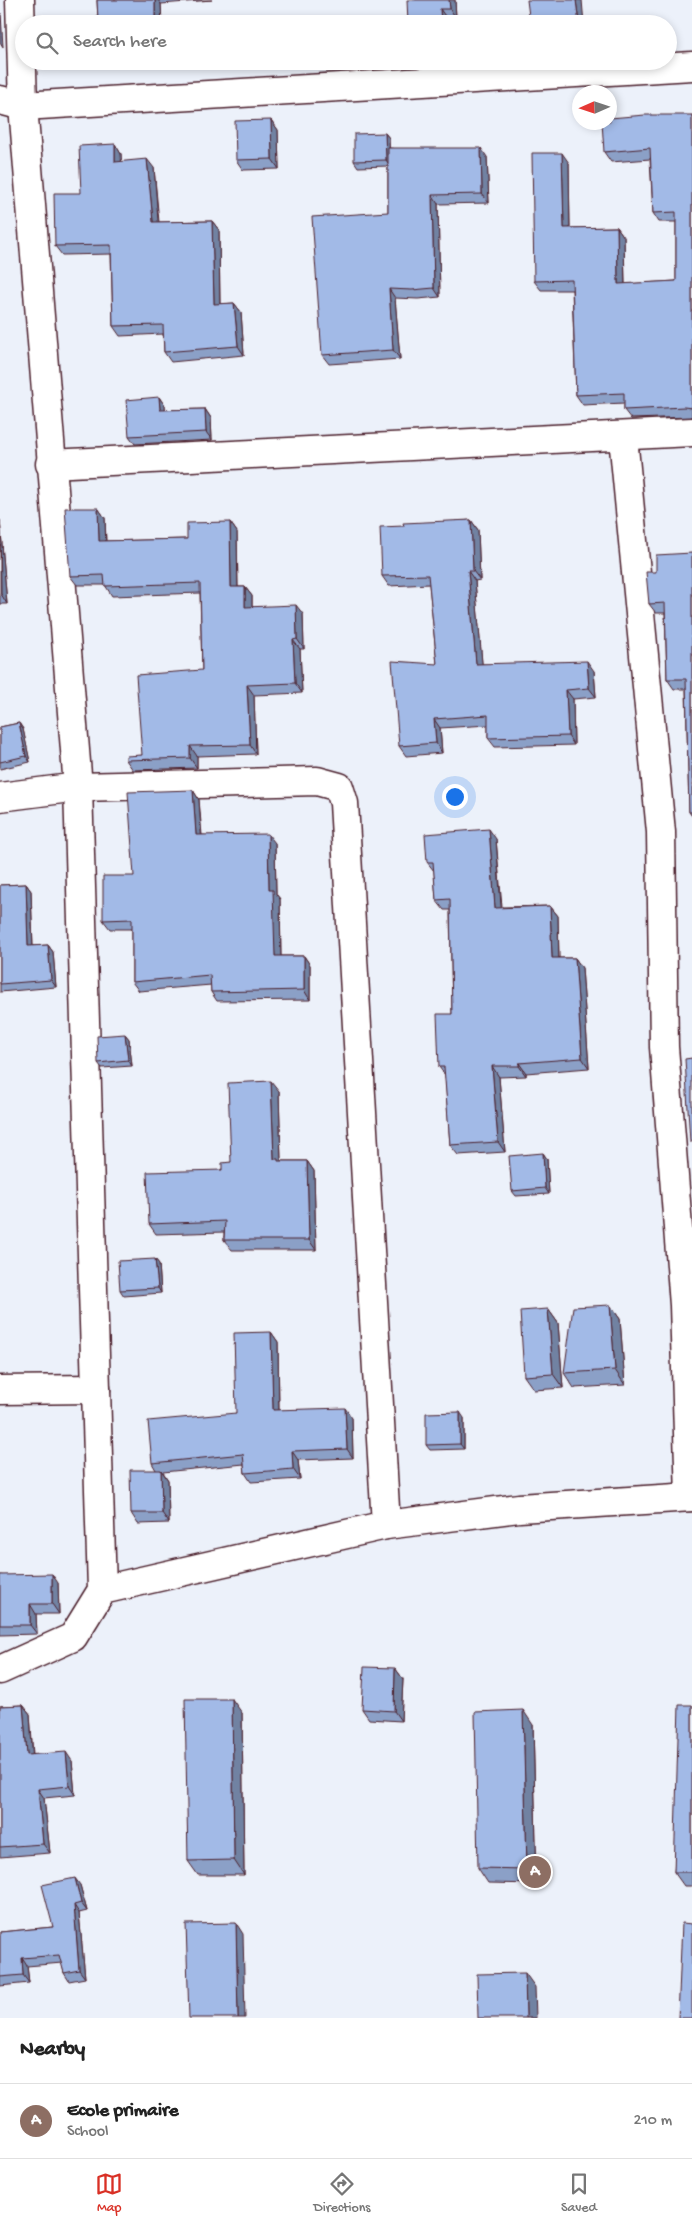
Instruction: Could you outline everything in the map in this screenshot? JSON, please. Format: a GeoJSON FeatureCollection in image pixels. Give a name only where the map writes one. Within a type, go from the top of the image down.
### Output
{"type":"FeatureCollection","features":[{"type":"Feature","properties":{"kind":"street"},"geometry":{"type":"LineString","coordinates":[[19,15],[20,0]]}},
{"type":"Feature","properties":{"kind":"street"},"geometry":{"type":"LineString","coordinates":[[0,1670],[73,1637],[102,1590],[78,787],[50,464],[11,103],[15,57]]}},
{"type":"Feature","properties":{"kind":"street"},"geometry":{"type":"LineString","coordinates":[[677,67],[692,66]]}},
{"type":"Feature","properties":{"kind":"street"},"geometry":{"type":"LineString","coordinates":[[11,103],[618,70]]}},
{"type":"Feature","properties":{"kind":"street"},"geometry":{"type":"LineString","coordinates":[[50,464],[692,432]]}},
{"type":"Feature","properties":{"kind":"street"},"geometry":{"type":"LineString","coordinates":[[102,1590],[386,1525],[519,1508],[691,1497],[684,1305],[664,1047],[660,832],[623,436]]}},
{"type":"Feature","properties":{"kind":"street"},"geometry":{"type":"LineString","coordinates":[[0,797],[78,787],[317,781],[339,787],[344,803],[386,1525]]}},
{"type":"Feature","properties":{"kind":"street"},"geometry":{"type":"LineString","coordinates":[[0,1390],[96,1389]]}},
{"type":"Feature","properties":{"kind":"building"},"geometry":{"type":"Polygon","coordinates":[[[97,0],[155,0],[155,15],[98,15],[97,0]]]}},
{"type":"Feature","properties":{"kind":"building"},"geometry":{"type":"Polygon","coordinates":[[[407,0],[449,0],[450,9],[440,9],[440,15],[408,15],[407,0]]]}},
{"type":"Feature","properties":{"kind":"building"},"geometry":{"type":"Polygon","coordinates":[[[527,0],[576,0],[578,15],[529,15],[527,0]]]}},
{"type":"Feature","properties":{"kind":"building"},"geometry":{"type":"Polygon","coordinates":[[[645,115],[692,115],[692,408],[624,410],[624,393],[576,395],[572,280],[534,281],[532,153],[562,153],[564,228],[617,227],[618,284],[676,281],[676,212],[653,213],[650,148],[604,152],[603,130],[617,130],[617,117],[645,115]]]}},
{"type":"Feature","properties":{"kind":"building"},"geometry":{"type":"Polygon","coordinates":[[[271,120],[272,159],[236,160],[235,121],[271,120]]]}},
{"type":"Feature","properties":{"kind":"building"},"geometry":{"type":"Polygon","coordinates":[[[385,133],[386,160],[354,161],[354,134],[385,133]]]}},
{"type":"Feature","properties":{"kind":"building"},"geometry":{"type":"Polygon","coordinates":[[[115,144],[115,162],[147,159],[153,222],[212,221],[214,304],[234,303],[238,346],[164,352],[163,325],[113,326],[111,245],[55,246],[54,193],[81,193],[79,146],[115,144]]]}},
{"type":"Feature","properties":{"kind":"building"},"geometry":{"type":"Polygon","coordinates":[[[388,148],[481,148],[482,194],[432,195],[434,288],[412,290],[389,289],[393,350],[322,355],[312,217],[388,212],[388,148]]]}},
{"type":"Feature","properties":{"kind":"building"},"geometry":{"type":"Polygon","coordinates":[[[159,397],[160,410],[205,409],[206,432],[129,436],[126,400],[159,397]]]}},
{"type":"Feature","properties":{"kind":"building"},"geometry":{"type":"Polygon","coordinates":[[[65,508],[98,508],[99,541],[187,539],[187,523],[230,522],[231,587],[245,587],[245,607],[296,605],[297,639],[293,640],[295,683],[247,685],[250,745],[190,746],[190,758],[126,760],[126,756],[142,755],[136,675],[202,670],[200,583],[105,586],[104,575],[70,576],[65,508]]]}},
{"type":"Feature","properties":{"kind":"building"},"geometry":{"type":"Polygon","coordinates":[[[471,520],[473,571],[468,571],[476,664],[587,661],[589,688],[566,690],[568,736],[488,738],[488,715],[434,719],[436,743],[399,746],[392,661],[437,664],[428,575],[382,576],[380,527],[404,526],[403,523],[471,520]]]}},
{"type":"Feature","properties":{"kind":"building"},"geometry":{"type":"Polygon","coordinates":[[[692,553],[692,812],[689,812],[686,679],[667,679],[665,603],[649,604],[646,572],[656,572],[656,555],[692,553]]]}},
{"type":"Feature","properties":{"kind":"building"},"geometry":{"type":"Polygon","coordinates":[[[19,723],[26,756],[0,762],[0,727],[19,723]]]}},
{"type":"Feature","properties":{"kind":"building"},"geometry":{"type":"Polygon","coordinates":[[[193,790],[196,835],[268,834],[269,890],[273,890],[275,956],[304,956],[304,990],[211,992],[210,975],[132,982],[132,919],[103,920],[103,876],[134,876],[128,792],[193,790]]]}},
{"type":"Feature","properties":{"kind":"building"},"geometry":{"type":"Polygon","coordinates":[[[489,829],[495,908],[550,906],[552,958],[575,958],[582,1058],[519,1063],[519,1066],[492,1066],[498,1142],[450,1145],[444,1067],[439,1067],[437,1014],[452,1014],[450,899],[436,900],[433,862],[427,862],[425,834],[489,829]]]}},
{"type":"Feature","properties":{"kind":"building"},"geometry":{"type":"Polygon","coordinates":[[[26,884],[28,946],[48,945],[51,980],[0,984],[0,885],[26,884]]]}},
{"type":"Feature","properties":{"kind":"building"},"geometry":{"type":"Polygon","coordinates":[[[125,1034],[128,1060],[98,1063],[97,1036],[125,1034]]]}},
{"type":"Feature","properties":{"kind":"building"},"geometry":{"type":"Polygon","coordinates":[[[692,1058],[692,1142],[690,1142],[685,1059],[692,1058]]]}},
{"type":"Feature","properties":{"kind":"building"},"geometry":{"type":"Polygon","coordinates":[[[271,1081],[274,1159],[278,1159],[278,1161],[307,1161],[309,1240],[224,1240],[225,1221],[149,1224],[147,1172],[222,1170],[222,1163],[231,1162],[228,1083],[271,1081]]]}},
{"type":"Feature","properties":{"kind":"building"},"geometry":{"type":"Polygon","coordinates":[[[543,1153],[545,1188],[512,1191],[509,1156],[543,1153]]]}},
{"type":"Feature","properties":{"kind":"building"},"geometry":{"type":"Polygon","coordinates":[[[155,1259],[158,1288],[120,1290],[118,1261],[155,1259]]]}},
{"type":"Feature","properties":{"kind":"building"},"geometry":{"type":"Polygon","coordinates":[[[610,1305],[615,1370],[564,1373],[573,1307],[610,1305]]]}},
{"type":"Feature","properties":{"kind":"building"},"geometry":{"type":"Polygon","coordinates":[[[548,1309],[553,1374],[524,1376],[520,1311],[548,1309]]]}},
{"type":"Feature","properties":{"kind":"building"},"geometry":{"type":"Polygon","coordinates":[[[271,1332],[273,1410],[345,1408],[347,1449],[292,1451],[293,1469],[245,1473],[243,1454],[152,1463],[148,1421],[236,1413],[234,1333],[271,1332]]]}},
{"type":"Feature","properties":{"kind":"building"},"geometry":{"type":"Polygon","coordinates":[[[460,1412],[460,1444],[426,1445],[426,1413],[460,1412]]]}},
{"type":"Feature","properties":{"kind":"building"},"geometry":{"type":"Polygon","coordinates":[[[130,1470],[161,1470],[162,1513],[131,1513],[130,1470]]]}},
{"type":"Feature","properties":{"kind":"building"},"geometry":{"type":"Polygon","coordinates":[[[52,1574],[52,1604],[30,1604],[30,1625],[0,1625],[0,1575],[52,1574]]]}},
{"type":"Feature","properties":{"kind":"building"},"geometry":{"type":"Polygon","coordinates":[[[364,1667],[395,1668],[394,1711],[362,1709],[364,1667]]]}},
{"type":"Feature","properties":{"kind":"building"},"geometry":{"type":"Polygon","coordinates":[[[185,1699],[232,1699],[234,1860],[188,1861],[185,1699]]]}},
{"type":"Feature","properties":{"kind":"building"},"geometry":{"type":"Polygon","coordinates":[[[23,1705],[27,1755],[66,1752],[69,1786],[38,1789],[43,1844],[0,1847],[0,1706],[23,1705]]]}},
{"type":"Feature","properties":{"kind":"building"},"geometry":{"type":"Polygon","coordinates":[[[679,1705],[692,1705],[692,1872],[674,1872],[679,1705]]]}},
{"type":"Feature","properties":{"kind":"building"},"geometry":{"type":"Polygon","coordinates":[[[523,1710],[527,1869],[478,1868],[475,1712],[523,1710]]]}},
{"type":"Feature","properties":{"kind":"building"},"geometry":{"type":"Polygon","coordinates":[[[75,1878],[81,1903],[74,1905],[79,1970],[64,1973],[59,1955],[22,1958],[23,1975],[0,1977],[0,1932],[53,1927],[42,1885],[75,1878]]]}},
{"type":"Feature","properties":{"kind":"building"},"geometry":{"type":"Polygon","coordinates":[[[236,1923],[238,2018],[189,2018],[186,1924],[236,1923]]]}},
{"type":"Feature","properties":{"kind":"building"},"geometry":{"type":"Polygon","coordinates":[[[682,1923],[692,1924],[692,2018],[678,2018],[682,1923]]]}},
{"type":"Feature","properties":{"kind":"building"},"geometry":{"type":"Polygon","coordinates":[[[525,1973],[526,2018],[478,2018],[477,1974],[525,1973]]]}},
{"type":"Feature","properties":{"kind":"place","name":"Ecole primaire"},"geometry":{"type":"Point","coordinates":[535,1872]}}]}
